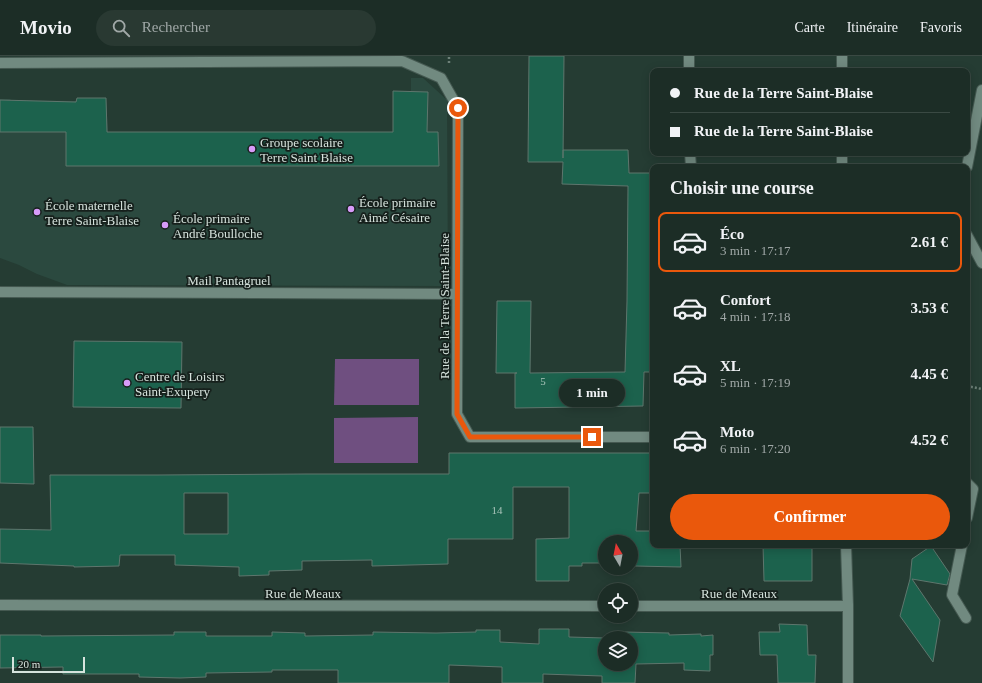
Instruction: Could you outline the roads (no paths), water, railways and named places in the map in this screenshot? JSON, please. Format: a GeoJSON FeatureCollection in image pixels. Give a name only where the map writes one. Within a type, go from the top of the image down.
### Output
{"type":"FeatureCollection","features":[{"type":"Feature","properties":{"kind":"street"},"geometry":{"type":"LineString","coordinates":[[689,56],[689,68]]}},
{"type":"Feature","properties":{"kind":"street"},"geometry":{"type":"LineString","coordinates":[[842,56],[842,68]]}},
{"type":"Feature","properties":{"kind":"street","name":"Rue de la Terre Saint-Blaise"},"geometry":{"type":"LineString","coordinates":[[0,63],[402,61],[441,78],[458,108],[457,414],[470,437],[650,437]]}},
{"type":"Feature","properties":{"kind":"street"},"geometry":{"type":"LineString","coordinates":[[970,149],[982,94]]}},
{"type":"Feature","properties":{"kind":"street"},"geometry":{"type":"LineString","coordinates":[[970,241],[982,264]]}},
{"type":"Feature","properties":{"kind":"street","name":"Mail Pantagruel"},"geometry":{"type":"LineString","coordinates":[[0,292],[458,294]]}},
{"type":"Feature","properties":{"kind":"street"},"geometry":{"type":"LineString","coordinates":[[970,486],[973,489],[970,504]]}},
{"type":"Feature","properties":{"kind":"street"},"geometry":{"type":"LineString","coordinates":[[846,548],[848,683]]}},
{"type":"Feature","properties":{"kind":"street"},"geometry":{"type":"LineString","coordinates":[[961,548],[952,596],[966,618]]}},
{"type":"Feature","properties":{"kind":"street","name":"Rue de Meaux"},"geometry":{"type":"LineString","coordinates":[[0,605],[598,606]]}},
{"type":"Feature","properties":{"kind":"street","name":"Rue de Meaux"},"geometry":{"type":"LineString","coordinates":[[638,606],[848,606]]}},
{"type":"Feature","properties":{"kind":"place","name":"Groupe scolaire Terre Saint Blaise"},"geometry":{"type":"Point","coordinates":[252,149]}},
{"type":"Feature","properties":{"kind":"place","name":"École primaire Aimé Césaire"},"geometry":{"type":"Point","coordinates":[351,209]}},
{"type":"Feature","properties":{"kind":"place","name":"École maternelle Terre Saint-Blaise"},"geometry":{"type":"Point","coordinates":[37,212]}},
{"type":"Feature","properties":{"kind":"place","name":"École primaire André Boulloche"},"geometry":{"type":"Point","coordinates":[165,225]}},
{"type":"Feature","properties":{"kind":"place","name":"Centre de Loisirs Saint-Exupery"},"geometry":{"type":"Point","coordinates":[127,383]}}]}
